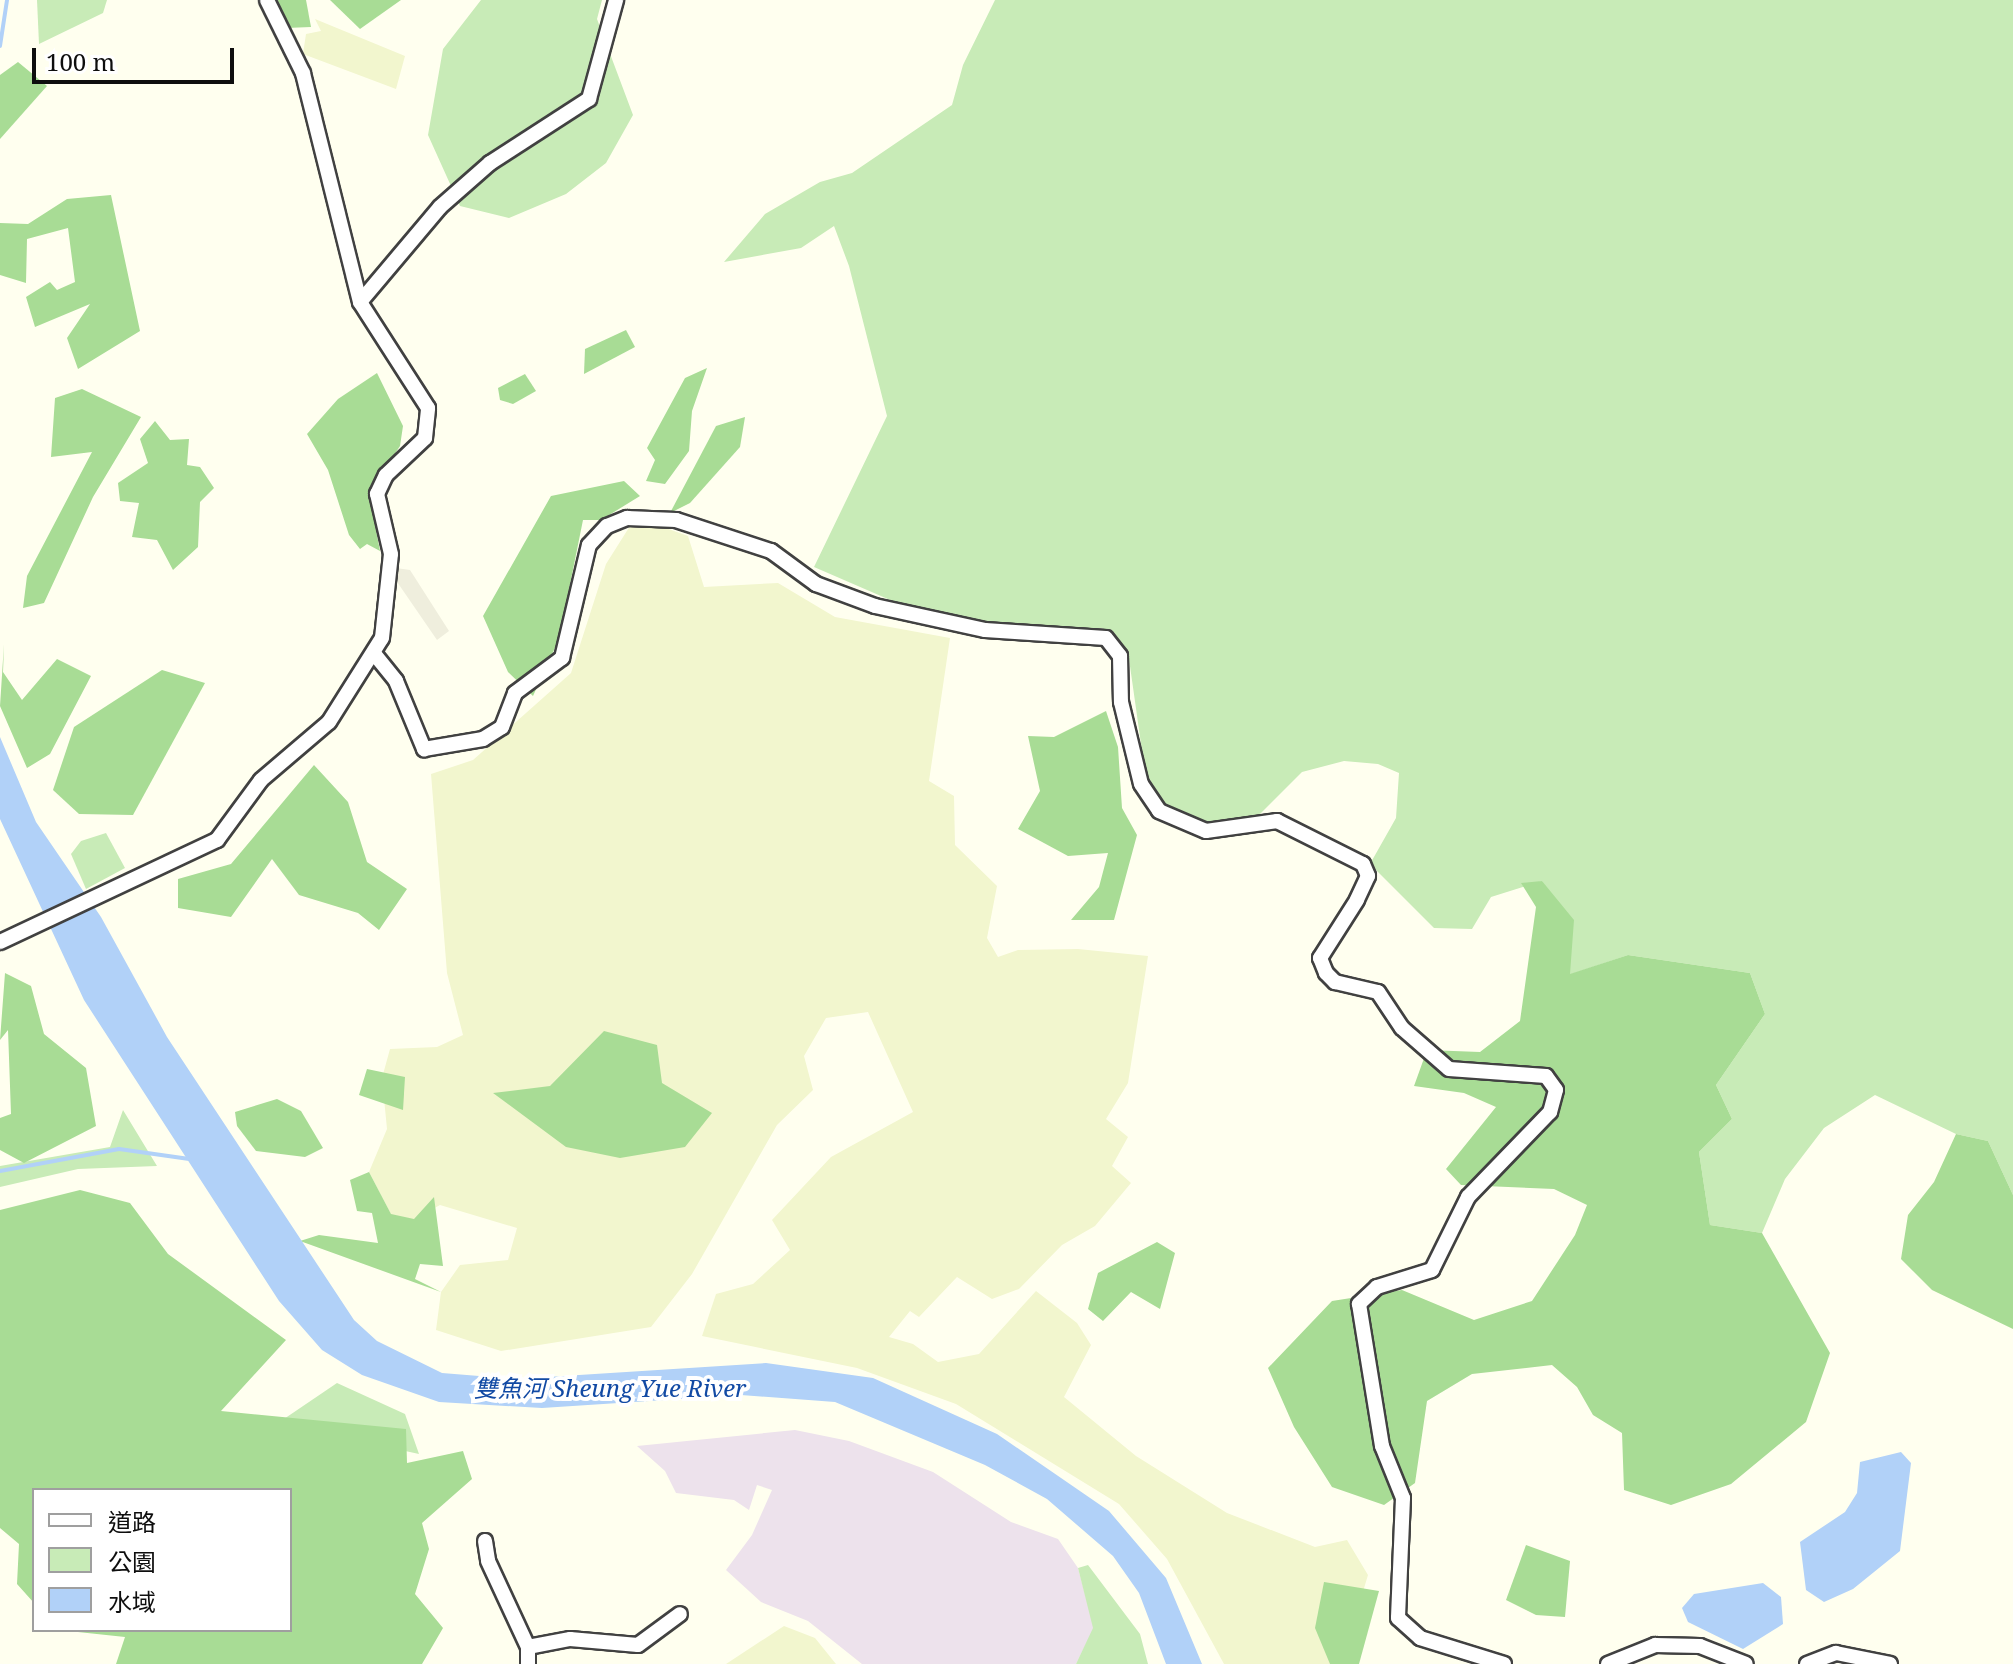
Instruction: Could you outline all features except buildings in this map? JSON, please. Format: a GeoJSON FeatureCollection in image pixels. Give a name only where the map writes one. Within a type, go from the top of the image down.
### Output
{"type":"FeatureCollection","features":[{"type":"Feature","properties":{"kind":"street"},"geometry":{"type":"LineString","coordinates":[[0,942],[89,895],[217,840],[261,780],[329,722],[376,656],[391,554],[377,494],[386,475],[425,438],[430,418],[424,398],[360,302],[303,73],[267,0]]}},
{"type":"Feature","properties":{"kind":"street"},"geometry":{"type":"LineString","coordinates":[[360,302],[440,207],[490,163],[589,99],[616,0]]}},
{"type":"Feature","properties":{"kind":"street"},"geometry":{"type":"LineString","coordinates":[[376,656],[396,681],[424,749],[483,739],[502,727],[515,693],[562,658],[589,545],[607,526],[627,518],[676,520],[771,551],[816,584],[875,606],[985,630],[1106,638],[1122,663],[1121,702],[1141,784],[1159,811],[1206,831],[1277,821],[1363,864],[1368,876],[1320,958],[1326,973],[1335,982],[1378,992],[1410,1037],[1449,1069],[1546,1076],[1556,1090],[1550,1112],[1468,1197],[1432,1270],[1377,1287],[1359,1304],[1382,1446],[1403,1498],[1398,1618],[1420,1638],[1504,1664]]}},
{"type":"Feature","properties":{"kind":"street"},"geometry":{"type":"LineString","coordinates":[[485,1541],[488,1561],[528,1647],[528,1664]]}},
{"type":"Feature","properties":{"kind":"street"},"geometry":{"type":"LineString","coordinates":[[528,1647],[570,1639],[638,1645],[680,1614]]}},
{"type":"Feature","properties":{"kind":"street"},"geometry":{"type":"LineString","coordinates":[[1608,1664],[1640,1649],[1678,1645],[1746,1664]]}},
{"type":"Feature","properties":{"kind":"street"},"geometry":{"type":"LineString","coordinates":[[1807,1664],[1836,1653],[1890,1664]]}},
{"type":"Feature","properties":{"kind":"shaded area"},"geometry":{"type":"Polygon","coordinates":[[[396,568],[410,570],[449,631],[437,640],[393,576],[396,568]]]}},
{"type":"Feature","properties":{"kind":"shaded area"},"geometry":{"type":"Polygon","coordinates":[[[795,1430],[849,1441],[933,1472],[1011,1522],[1058,1539],[1078,1568],[1094,1628],[1076,1664],[862,1664],[808,1621],[761,1602],[726,1570],[752,1535],[772,1490],[757,1485],[749,1510],[734,1500],[676,1493],[665,1471],[637,1446],[795,1430]]]}},
{"type":"Feature","properties":{"kind":"green space"},"geometry":{"type":"Polygon","coordinates":[[[37,0],[107,0],[103,13],[39,44],[37,0]]]}},
{"type":"Feature","properties":{"kind":"green space"},"geometry":{"type":"Polygon","coordinates":[[[277,0],[306,0],[311,27],[286,28],[277,0]]]}},
{"type":"Feature","properties":{"kind":"green space"},"geometry":{"type":"Polygon","coordinates":[[[330,0],[401,0],[360,29],[330,0]]]}},
{"type":"Feature","properties":{"kind":"green space"},"geometry":{"type":"Polygon","coordinates":[[[481,0],[602,0],[597,19],[633,115],[606,163],[566,194],[509,218],[460,206],[428,135],[443,49],[481,0]]]}},
{"type":"Feature","properties":{"kind":"green space"},"geometry":{"type":"Polygon","coordinates":[[[995,0],[2013,0],[2013,1195],[1988,1141],[1956,1134],[1875,1095],[1824,1128],[1785,1179],[1762,1233],[1710,1225],[1699,1152],[1732,1119],[1716,1085],[1765,1014],[1750,973],[1628,955],[1569,975],[1542,881],[1491,897],[1472,929],[1434,928],[1370,864],[1396,818],[1399,773],[1378,764],[1344,761],[1302,772],[1255,819],[1206,831],[1160,806],[1144,765],[1128,652],[1117,638],[1102,628],[1026,629],[904,606],[814,567],[887,416],[849,266],[834,226],[801,248],[724,262],[765,214],[820,182],[852,173],[952,105],[963,65],[995,0]]]}},
{"type":"Feature","properties":{"kind":"green space"},"geometry":{"type":"Polygon","coordinates":[[[315,19],[405,56],[396,89],[303,54],[306,34],[321,31],[315,19]]]}},
{"type":"Feature","properties":{"kind":"green space"},"geometry":{"type":"Polygon","coordinates":[[[18,62],[47,86],[0,139],[0,75],[18,62]]]}},
{"type":"Feature","properties":{"kind":"green space"},"geometry":{"type":"Polygon","coordinates":[[[111,195],[140,331],[78,369],[67,338],[90,304],[35,327],[26,297],[50,282],[57,290],[75,282],[68,228],[27,239],[26,283],[0,275],[0,223],[28,224],[67,199],[111,195]]]}},
{"type":"Feature","properties":{"kind":"green space"},"geometry":{"type":"Polygon","coordinates":[[[626,330],[635,347],[584,374],[585,349],[626,330]]]}},
{"type":"Feature","properties":{"kind":"green space"},"geometry":{"type":"Polygon","coordinates":[[[707,368],[692,411],[689,451],[665,484],[646,481],[655,460],[647,448],[685,378],[707,368]]]}},
{"type":"Feature","properties":{"kind":"green space"},"geometry":{"type":"Polygon","coordinates":[[[377,373],[403,426],[400,446],[369,493],[380,551],[367,544],[360,549],[349,535],[328,470],[307,434],[338,399],[377,373]]]}},
{"type":"Feature","properties":{"kind":"green space"},"geometry":{"type":"Polygon","coordinates":[[[525,374],[536,391],[513,404],[500,400],[498,388],[525,374]]]}},
{"type":"Feature","properties":{"kind":"green space"},"geometry":{"type":"Polygon","coordinates":[[[82,389],[141,417],[93,497],[44,603],[23,608],[27,576],[92,452],[51,457],[55,398],[82,389]]]}},
{"type":"Feature","properties":{"kind":"green space"},"geometry":{"type":"Polygon","coordinates":[[[745,417],[740,447],[690,503],[670,513],[716,426],[745,417]]]}},
{"type":"Feature","properties":{"kind":"green space"},"geometry":{"type":"Polygon","coordinates":[[[155,421],[170,440],[189,439],[187,465],[200,467],[214,488],[200,502],[198,547],[173,570],[157,540],[132,537],[139,503],[120,501],[118,483],[148,463],[140,439],[155,421]]]}},
{"type":"Feature","properties":{"kind":"green space"},"geometry":{"type":"Polygon","coordinates":[[[624,481],[640,496],[601,520],[583,520],[559,639],[533,696],[508,672],[483,616],[551,496],[624,481]]]}},
{"type":"Feature","properties":{"kind":"green space"},"geometry":{"type":"Polygon","coordinates":[[[630,526],[663,527],[688,536],[704,587],[778,583],[835,617],[950,638],[929,781],[954,796],[955,845],[997,886],[987,938],[998,957],[1018,950],[1078,949],[1148,956],[1128,1083],[1106,1119],[1128,1137],[1112,1166],[1131,1183],[1095,1226],[1062,1245],[1019,1289],[992,1299],[957,1277],[919,1317],[910,1311],[889,1337],[913,1344],[938,1362],[979,1354],[1036,1291],[1077,1323],[1091,1345],[1064,1397],[1136,1456],[1227,1513],[1315,1547],[1347,1540],[1368,1575],[1341,1664],[1224,1664],[1167,1559],[1119,1504],[956,1404],[857,1368],[702,1336],[716,1294],[753,1284],[790,1250],[772,1220],[831,1157],[913,1112],[868,1012],[826,1018],[804,1056],[813,1090],[777,1125],[692,1274],[651,1327],[501,1351],[436,1330],[441,1292],[460,1265],[508,1260],[517,1228],[440,1205],[398,1228],[369,1172],[387,1129],[382,1078],[390,1049],[437,1047],[463,1035],[447,973],[431,774],[473,760],[571,673],[606,564],[630,526]]]}},
{"type":"Feature","properties":{"kind":"green space"},"geometry":{"type":"Polygon","coordinates":[[[4,644],[3,672],[22,700],[57,659],[91,676],[50,754],[27,768],[0,706],[4,644]]]}},
{"type":"Feature","properties":{"kind":"green space"},"geometry":{"type":"Polygon","coordinates":[[[162,670],[205,683],[133,815],[79,814],[53,790],[74,727],[162,670]]]}},
{"type":"Feature","properties":{"kind":"green space"},"geometry":{"type":"Polygon","coordinates":[[[1106,711],[1118,747],[1122,808],[1137,835],[1114,920],[1071,920],[1099,887],[1108,853],[1068,856],[1018,829],[1040,791],[1028,736],[1054,737],[1106,711]]]}},
{"type":"Feature","properties":{"kind":"green space"},"geometry":{"type":"Polygon","coordinates":[[[314,765],[348,802],[367,862],[407,889],[379,930],[358,913],[299,895],[272,859],[231,917],[178,908],[178,879],[231,864],[314,765]]]}},
{"type":"Feature","properties":{"kind":"green space"},"geometry":{"type":"Polygon","coordinates":[[[106,833],[125,868],[86,889],[71,854],[81,841],[106,833]]]}},
{"type":"Feature","properties":{"kind":"green space"},"geometry":{"type":"Polygon","coordinates":[[[1542,881],[1574,920],[1570,974],[1628,955],[1750,973],[1765,1014],[1716,1085],[1732,1119],[1699,1152],[1710,1225],[1762,1233],[1830,1353],[1806,1422],[1731,1484],[1671,1505],[1624,1490],[1622,1433],[1593,1415],[1577,1387],[1552,1365],[1472,1374],[1427,1401],[1415,1483],[1384,1505],[1332,1487],[1294,1427],[1268,1368],[1332,1301],[1402,1290],[1474,1320],[1532,1301],[1575,1235],[1587,1205],[1554,1189],[1461,1185],[1446,1169],[1496,1107],[1464,1093],[1414,1086],[1427,1050],[1480,1052],[1520,1021],[1536,907],[1521,883],[1542,881]]]}},
{"type":"Feature","properties":{"kind":"green space"},"geometry":{"type":"Polygon","coordinates":[[[5,973],[31,986],[44,1034],[86,1068],[96,1126],[24,1163],[0,1150],[0,1118],[11,1114],[8,1030],[0,1040],[5,973]]]}},
{"type":"Feature","properties":{"kind":"green space"},"geometry":{"type":"Polygon","coordinates":[[[604,1031],[657,1045],[662,1083],[712,1113],[685,1147],[620,1158],[566,1147],[493,1093],[550,1086],[604,1031]]]}},
{"type":"Feature","properties":{"kind":"green space"},"geometry":{"type":"Polygon","coordinates":[[[367,1069],[405,1077],[403,1110],[359,1095],[367,1069]]]}},
{"type":"Feature","properties":{"kind":"green space"},"geometry":{"type":"Polygon","coordinates":[[[277,1099],[301,1111],[323,1148],[305,1157],[256,1151],[237,1126],[235,1112],[277,1099]]]}},
{"type":"Feature","properties":{"kind":"green space"},"geometry":{"type":"Polygon","coordinates":[[[123,1110],[157,1166],[78,1169],[0,1187],[0,1166],[110,1147],[123,1110]]]}},
{"type":"Feature","properties":{"kind":"green space"},"geometry":{"type":"Polygon","coordinates":[[[1956,1134],[1988,1141],[2013,1195],[2013,1329],[1932,1290],[1901,1259],[1908,1215],[1934,1182],[1956,1134]]]}},
{"type":"Feature","properties":{"kind":"green space"},"geometry":{"type":"Polygon","coordinates":[[[369,1172],[391,1214],[414,1219],[434,1197],[443,1266],[420,1264],[415,1279],[441,1292],[300,1241],[319,1235],[378,1243],[372,1213],[357,1211],[350,1180],[369,1172]]]}},
{"type":"Feature","properties":{"kind":"green space"},"geometry":{"type":"Polygon","coordinates":[[[80,1190],[130,1203],[168,1254],[286,1340],[221,1411],[406,1429],[407,1463],[463,1451],[472,1479],[422,1523],[429,1549],[415,1594],[443,1628],[422,1664],[116,1664],[125,1637],[78,1632],[292,1632],[292,1488],[32,1488],[32,1601],[17,1584],[19,1544],[0,1528],[0,1210],[80,1190]]]}},
{"type":"Feature","properties":{"kind":"green space"},"geometry":{"type":"Polygon","coordinates":[[[1157,1242],[1175,1253],[1160,1309],[1131,1292],[1103,1321],[1088,1309],[1098,1273],[1157,1242]]]}},
{"type":"Feature","properties":{"kind":"green space"},"geometry":{"type":"Polygon","coordinates":[[[337,1383],[405,1414],[419,1454],[278,1423],[337,1383]]]}},
{"type":"Feature","properties":{"kind":"green space"},"geometry":{"type":"Polygon","coordinates":[[[1526,1545],[1570,1561],[1565,1617],[1536,1615],[1506,1600],[1526,1545]]]}},
{"type":"Feature","properties":{"kind":"green space"},"geometry":{"type":"Polygon","coordinates":[[[1088,1565],[1140,1634],[1148,1664],[1076,1664],[1093,1628],[1078,1568],[1088,1565]]]}},
{"type":"Feature","properties":{"kind":"green space"},"geometry":{"type":"Polygon","coordinates":[[[1324,1582],[1379,1591],[1359,1664],[1330,1664],[1315,1628],[1324,1582]]]}},
{"type":"Feature","properties":{"kind":"green space"},"geometry":{"type":"Polygon","coordinates":[[[784,1626],[815,1638],[836,1664],[726,1664],[784,1626]]]}},
{"type":"Feature","properties":{"kind":"water","name":"雙魚河 Sheung Yue River"},"geometry":{"type":"Polygon","coordinates":[[[0,737],[36,822],[101,917],[167,1037],[354,1320],[377,1341],[442,1373],[516,1379],[766,1363],[873,1378],[997,1434],[1109,1511],[1166,1578],[1202,1664],[1166,1664],[1139,1593],[1113,1556],[1047,1499],[985,1465],[835,1402],[741,1395],[542,1408],[439,1402],[362,1375],[322,1350],[279,1301],[84,1000],[0,819],[0,737]]]}},
{"type":"Feature","properties":{"kind":"water"},"geometry":{"type":"Polygon","coordinates":[[[1901,1452],[1911,1463],[1900,1551],[1853,1589],[1824,1602],[1806,1590],[1800,1542],[1845,1512],[1857,1493],[1860,1462],[1901,1452]]]}},
{"type":"Feature","properties":{"kind":"water"},"geometry":{"type":"Polygon","coordinates":[[[1763,1583],[1781,1597],[1783,1624],[1743,1649],[1688,1622],[1682,1608],[1694,1594],[1763,1583]]]}},
{"type":"Feature","properties":{"kind":"waterway"},"geometry":{"type":"LineString","coordinates":[[0,46],[7,0]]}},
{"type":"Feature","properties":{"kind":"waterway"},"geometry":{"type":"LineString","coordinates":[[0,1171],[119,1149],[189,1159]]}}]}
